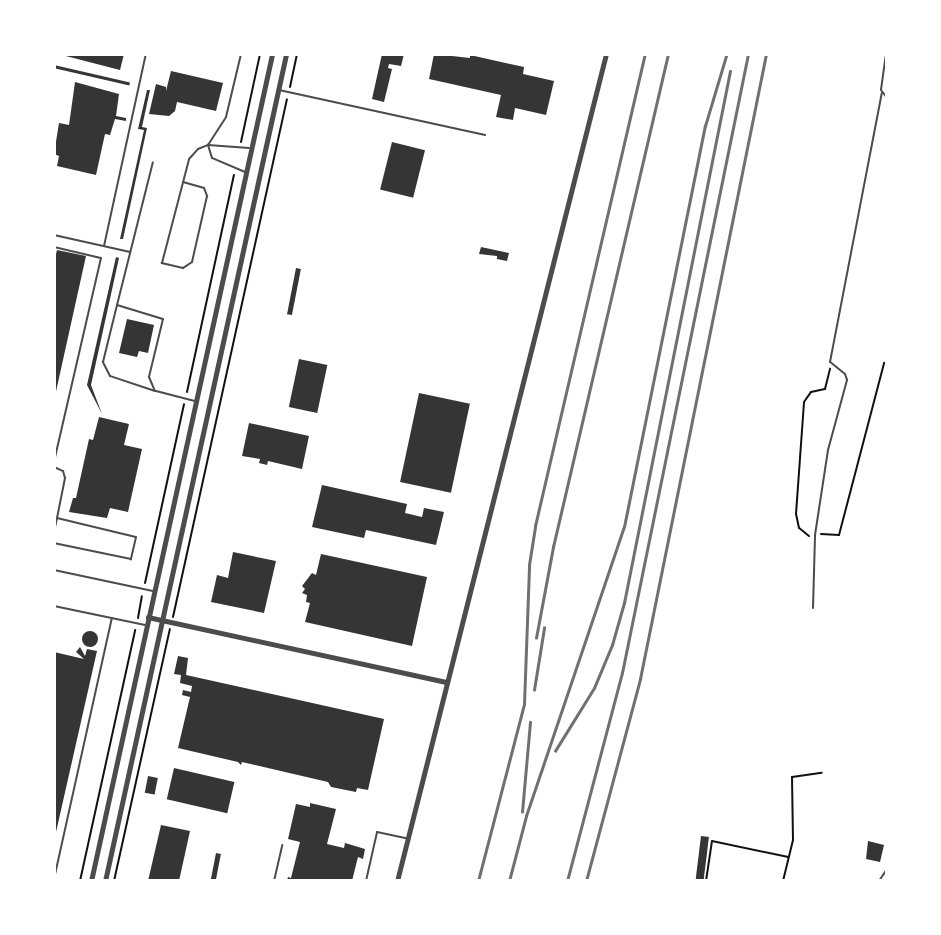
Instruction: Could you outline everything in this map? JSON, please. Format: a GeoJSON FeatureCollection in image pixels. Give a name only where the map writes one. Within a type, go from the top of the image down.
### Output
{"type":"FeatureCollection","features":[{"type":"Feature","properties":{"kind":"street"},"geometry":{"type":"LineString","coordinates":[[91,881],[272,54]]}},
{"type":"Feature","properties":{"kind":"street"},"geometry":{"type":"LineString","coordinates":[[105,881],[286,54]]}},
{"type":"Feature","properties":{"kind":"street"},"geometry":{"type":"LineString","coordinates":[[397,881],[606,54]]}},
{"type":"Feature","properties":{"kind":"street"},"geometry":{"type":"LineString","coordinates":[[148,617],[447,682]]}},
{"type":"Feature","properties":{"kind":"lane"},"geometry":{"type":"LineString","coordinates":[[104,246],[146,54]]}},
{"type":"Feature","properties":{"kind":"lane"},"geometry":{"type":"LineString","coordinates":[[241,54],[230,109],[208,145],[212,158],[246,172]]}},
{"type":"Feature","properties":{"kind":"lane"},"geometry":{"type":"LineString","coordinates":[[813,608],[815,535],[826,463],[847,380],[845,374],[830,362],[882,93],[887,54]]}},
{"type":"Feature","properties":{"kind":"lane"},"geometry":{"type":"LineString","coordinates":[[278,90],[485,135]]}},
{"type":"Feature","properties":{"kind":"lane"},"geometry":{"type":"LineString","coordinates":[[882,93],[887,99]]}},
{"type":"Feature","properties":{"kind":"lane"},"geometry":{"type":"LineString","coordinates":[[183,182],[204,188],[207,196],[192,262],[183,268],[162,263],[183,182],[189,159],[198,149],[208,145],[251,148]]}},
{"type":"Feature","properties":{"kind":"lane"},"geometry":{"type":"LineString","coordinates":[[153,162],[104,368],[110,376],[196,402]]}},
{"type":"Feature","properties":{"kind":"lane"},"geometry":{"type":"LineString","coordinates":[[54,235],[131,252]]}},
{"type":"Feature","properties":{"kind":"lane"},"geometry":{"type":"LineString","coordinates":[[54,247],[101,258],[54,461]]}},
{"type":"Feature","properties":{"kind":"lane"},"geometry":{"type":"LineString","coordinates":[[117,305],[163,319],[149,377],[155,391]]}},
{"type":"Feature","properties":{"kind":"lane"},"geometry":{"type":"LineString","coordinates":[[54,467],[63,471],[65,478],[54,532]]}},
{"type":"Feature","properties":{"kind":"lane"},"geometry":{"type":"LineString","coordinates":[[54,543],[131,559],[136,537],[57,517]]}},
{"type":"Feature","properties":{"kind":"lane"},"geometry":{"type":"LineString","coordinates":[[54,570],[154,592]]}},
{"type":"Feature","properties":{"kind":"lane"},"geometry":{"type":"LineString","coordinates":[[54,606],[146,625]]}},
{"type":"Feature","properties":{"kind":"lane"},"geometry":{"type":"LineString","coordinates":[[54,879],[112,618]]}},
{"type":"Feature","properties":{"kind":"lane"},"geometry":{"type":"LineString","coordinates":[[366,881],[377,831],[407,839]]}},
{"type":"Feature","properties":{"kind":"lane"},"geometry":{"type":"LineString","coordinates":[[274,881],[282,845]]}},
{"type":"Feature","properties":{"kind":"lane"},"geometry":{"type":"LineString","coordinates":[[879,881],[887,869]]}},
{"type":"Feature","properties":{"kind":"path"},"geometry":{"type":"LineString","coordinates":[[240,146],[260,54]]}},
{"type":"Feature","properties":{"kind":"path"},"geometry":{"type":"LineString","coordinates":[[114,881],[297,54]]}},
{"type":"Feature","properties":{"kind":"path"},"geometry":{"type":"LineString","coordinates":[[80,881],[236,166]]}},
{"type":"Feature","properties":{"kind":"path"},"geometry":{"type":"LineString","coordinates":[[783,881],[793,826],[792,777],[822,773]]}},
{"type":"Feature","properties":{"kind":"path"},"geometry":{"type":"LineString","coordinates":[[706,881],[712,841],[789,858]]}},
{"type":"Feature","properties":{"kind":"building"},"geometry":{"type":"Polygon","coordinates":[[[58,54],[124,54],[120,70],[58,54]]]}},
{"type":"Feature","properties":{"kind":"building"},"geometry":{"type":"Polygon","coordinates":[[[382,54],[404,54],[401,66],[389,64],[388,68],[392,69],[384,102],[372,99],[382,54]]]}},
{"type":"Feature","properties":{"kind":"building"},"geometry":{"type":"Polygon","coordinates":[[[434,54],[470,58],[470,55],[524,67],[523,74],[554,81],[546,115],[515,108],[513,120],[496,117],[501,95],[429,79],[434,54]]]}},
{"type":"Feature","properties":{"kind":"building"},"geometry":{"type":"Polygon","coordinates":[[[54,65],[130,83],[129,85],[54,68],[54,65]]]}},
{"type":"Feature","properties":{"kind":"building"},"geometry":{"type":"Polygon","coordinates":[[[171,71],[223,83],[216,111],[177,102],[175,111],[169,116],[149,114],[156,84],[166,87],[166,91],[171,71]]]}},
{"type":"Feature","properties":{"kind":"building"},"geometry":{"type":"Polygon","coordinates":[[[75,82],[119,94],[116,116],[126,118],[126,121],[115,119],[110,135],[105,134],[96,175],[57,166],[59,156],[54,154],[59,123],[69,125],[75,82]]]}},
{"type":"Feature","properties":{"kind":"building"},"geometry":{"type":"Polygon","coordinates":[[[147,90],[150,90],[142,127],[147,128],[123,239],[120,239],[144,130],[138,129],[147,90]]]}},
{"type":"Feature","properties":{"kind":"building"},"geometry":{"type":"Polygon","coordinates":[[[392,142],[425,150],[413,198],[380,190],[392,142]]]}},
{"type":"Feature","properties":{"kind":"building"},"geometry":{"type":"Polygon","coordinates":[[[481,247],[509,253],[507,261],[497,259],[497,256],[479,254],[481,247]]]}},
{"type":"Feature","properties":{"kind":"building"},"geometry":{"type":"Polygon","coordinates":[[[57,250],[86,256],[55,396],[54,262],[57,250]]]}},
{"type":"Feature","properties":{"kind":"building"},"geometry":{"type":"Polygon","coordinates":[[[116,257],[119,258],[91,385],[102,414],[87,385],[116,257]]]}},
{"type":"Feature","properties":{"kind":"building"},"geometry":{"type":"Polygon","coordinates":[[[296,268],[301,269],[292,315],[287,314],[296,268]]]}},
{"type":"Feature","properties":{"kind":"building"},"geometry":{"type":"Polygon","coordinates":[[[127,319],[154,325],[148,353],[139,351],[137,357],[119,353],[127,319]]]}},
{"type":"Feature","properties":{"kind":"building"},"geometry":{"type":"Polygon","coordinates":[[[299,359],[327,365],[317,413],[289,407],[299,359]]]}},
{"type":"Feature","properties":{"kind":"building"},"geometry":{"type":"Polygon","coordinates":[[[419,393],[470,404],[451,493],[400,482],[419,393]]]}},
{"type":"Feature","properties":{"kind":"building"},"geometry":{"type":"Polygon","coordinates":[[[99,417],[129,424],[124,445],[142,449],[128,512],[110,508],[107,518],[69,512],[73,498],[76,498],[89,439],[93,440],[99,417]]]}},
{"type":"Feature","properties":{"kind":"building"},"geometry":{"type":"Polygon","coordinates":[[[249,423],[309,436],[302,469],[268,461],[267,465],[259,463],[260,459],[242,456],[249,423]]]}},
{"type":"Feature","properties":{"kind":"building"},"geometry":{"type":"Polygon","coordinates":[[[322,485],[407,504],[405,513],[422,517],[424,508],[444,512],[436,545],[366,530],[364,538],[312,527],[322,485]]]}},
{"type":"Feature","properties":{"kind":"building"},"geometry":{"type":"Polygon","coordinates":[[[233,552],[276,561],[264,613],[211,602],[217,575],[228,578],[233,552]]]}},
{"type":"Feature","properties":{"kind":"building"},"geometry":{"type":"Polygon","coordinates":[[[321,554],[427,577],[412,646],[305,622],[310,603],[306,602],[307,595],[302,593],[305,589],[302,586],[312,573],[316,575],[321,554]]]}},
{"type":"Feature","properties":{"kind":"building"},"geometry":{"type":"Polygon","coordinates":[[[90,631],[96,633],[96,645],[90,647],[84,645],[82,639],[84,633],[90,631]]]}},
{"type":"Feature","properties":{"kind":"building"},"geometry":{"type":"Polygon","coordinates":[[[80,647],[85,656],[87,649],[97,651],[54,841],[54,652],[84,659],[76,652],[80,647]]]}},
{"type":"Feature","properties":{"kind":"building"},"geometry":{"type":"Polygon","coordinates":[[[178,656],[188,658],[186,675],[384,719],[368,790],[357,788],[356,792],[331,787],[328,782],[242,762],[241,765],[238,762],[178,748],[190,697],[182,695],[183,690],[191,692],[192,686],[180,683],[181,675],[174,674],[178,656]]]}},
{"type":"Feature","properties":{"kind":"building"},"geometry":{"type":"Polygon","coordinates":[[[174,768],[234,782],[227,813],[167,799],[174,768]]]}},
{"type":"Feature","properties":{"kind":"building"},"geometry":{"type":"Polygon","coordinates":[[[148,776],[158,778],[155,795],[145,793],[148,776]]]}},
{"type":"Feature","properties":{"kind":"building"},"geometry":{"type":"Polygon","coordinates":[[[310,803],[336,809],[327,844],[344,848],[345,843],[365,849],[363,859],[358,857],[352,881],[287,881],[288,877],[291,878],[300,842],[288,839],[296,804],[310,807],[310,803]]]}},
{"type":"Feature","properties":{"kind":"building"},"geometry":{"type":"Polygon","coordinates":[[[161,825],[190,831],[179,881],[148,881],[161,825]]]}},
{"type":"Feature","properties":{"kind":"building"},"geometry":{"type":"Polygon","coordinates":[[[701,836],[709,837],[704,881],[695,881],[701,836]]]}},
{"type":"Feature","properties":{"kind":"building"},"geometry":{"type":"Polygon","coordinates":[[[868,841],[884,845],[880,862],[866,859],[868,841]]]}},
{"type":"Feature","properties":{"kind":"building"},"geometry":{"type":"Polygon","coordinates":[[[216,853],[221,854],[216,881],[211,881],[216,853]]]}},
{"type":"Feature","properties":{"kind":"railway"},"geometry":{"type":"LineString","coordinates":[[478,881],[524,704],[529,565],[535,526],[645,54]]}},
{"type":"Feature","properties":{"kind":"railway"},"geometry":{"type":"LineString","coordinates":[[536,638],[553,547],[668,54]]}},
{"type":"Feature","properties":{"kind":"railway"},"geometry":{"type":"LineString","coordinates":[[567,881],[622,673],[748,54]]}},
{"type":"Feature","properties":{"kind":"railway"},"geometry":{"type":"LineString","coordinates":[[586,881],[640,679],[766,54]]}},
{"type":"Feature","properties":{"kind":"railway"},"geometry":{"type":"LineString","coordinates":[[509,881],[526,816],[624,527],[705,126],[726,56]]}},
{"type":"Feature","properties":{"kind":"railway"},"geometry":{"type":"LineString","coordinates":[[555,751],[594,688],[612,645],[624,603],[730,71]]}},
{"type":"Feature","properties":{"kind":"railway"},"geometry":{"type":"LineString","coordinates":[[534,690],[544,628]]}},
{"type":"Feature","properties":{"kind":"railway"},"geometry":{"type":"LineString","coordinates":[[522,812],[530,722]]}}]}
